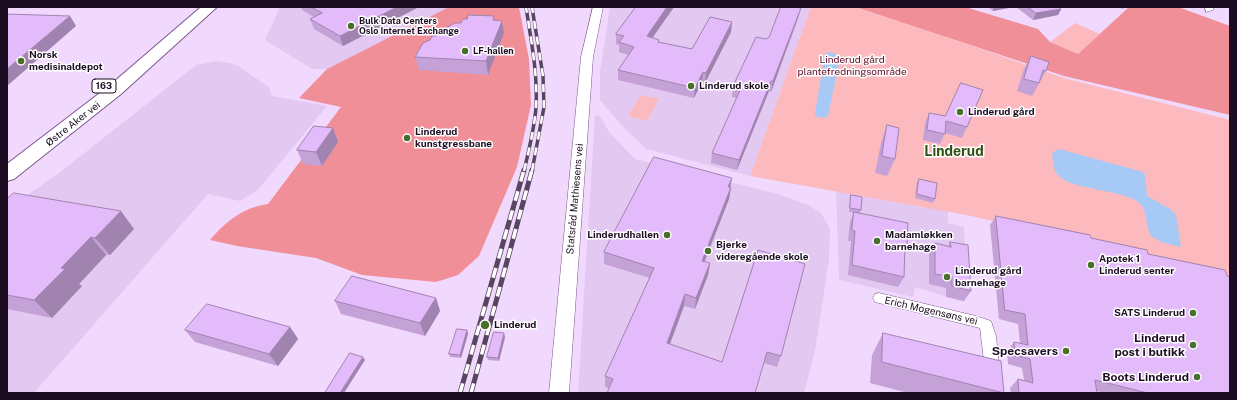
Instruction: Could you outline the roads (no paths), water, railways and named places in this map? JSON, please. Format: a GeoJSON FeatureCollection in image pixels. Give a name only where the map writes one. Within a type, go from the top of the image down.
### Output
{"type":"FeatureCollection","features":[{"type":"Feature","properties":{"kind":"highway","name":"Østre Aker vei"},"geometry":{"type":"LineString","coordinates":[[7,160],[106,85],[196,7]]}},
{"type":"Feature","properties":{"kind":"highway","name":"Østre Aker vei"},"geometry":{"type":"LineString","coordinates":[[7,174],[115,90],[210,7]]}},
{"type":"Feature","properties":{"kind":"street","name":"Statsråd Mathiesens vei"},"geometry":{"type":"LineString","coordinates":[[559,393],[587,57],[598,7]]}},
{"type":"Feature","properties":{"kind":"street","name":"Erich Mogensøns vei"},"geometry":{"type":"LineString","coordinates":[[879,298],[976,321],[986,325],[989,336],[994,393]]}},
{"type":"Feature","properties":{"kind":"water"},"geometry":{"type":"Polygon","coordinates":[[[829,52],[838,55],[840,58],[828,116],[824,118],[815,116],[815,113],[825,54],[829,52]]]}},
{"type":"Feature","properties":{"kind":"water"},"geometry":{"type":"Polygon","coordinates":[[[1059,149],[1143,172],[1145,175],[1147,196],[1170,209],[1176,215],[1181,247],[1161,242],[1151,236],[1145,213],[1138,202],[1120,194],[1083,186],[1063,179],[1057,174],[1053,161],[1052,153],[1059,149]]]}},
{"type":"Feature","properties":{"kind":"railway"},"geometry":{"type":"LineString","coordinates":[[524,171],[536,108],[534,57],[526,7]]}},
{"type":"Feature","properties":{"kind":"railway"},"geometry":{"type":"LineString","coordinates":[[532,7],[543,76],[544,107],[532,171]]}},
{"type":"Feature","properties":{"kind":"railway"},"geometry":{"type":"LineString","coordinates":[[460,393],[524,170]]}},
{"type":"Feature","properties":{"kind":"railway"},"geometry":{"type":"LineString","coordinates":[[471,393],[532,170]]}},
{"type":"Feature","properties":{"kind":"place","name":"Bulk Data Centers Oslo Internet Exchange"},"geometry":{"type":"Point","coordinates":[351,26]}},
{"type":"Feature","properties":{"kind":"place","name":"LF-hallen"},"geometry":{"type":"Point","coordinates":[465,51]}},
{"type":"Feature","properties":{"kind":"place","name":"Norsk medisinaldepot"},"geometry":{"type":"Point","coordinates":[21,61]}},
{"type":"Feature","properties":{"kind":"place","name":"Linderud skole"},"geometry":{"type":"Point","coordinates":[691,86]}},
{"type":"Feature","properties":{"kind":"place","name":"Linderud gård"},"geometry":{"type":"Point","coordinates":[960,112]}},
{"type":"Feature","properties":{"kind":"place","name":"Linderud kunstgressbane"},"geometry":{"type":"Point","coordinates":[407,138]}},
{"type":"Feature","properties":{"kind":"place","name":"Linderudhallen"},"geometry":{"type":"Point","coordinates":[667,235]}},
{"type":"Feature","properties":{"kind":"place","name":"Madamløkken barnehage"},"geometry":{"type":"Point","coordinates":[877,241]}},
{"type":"Feature","properties":{"kind":"place","name":"Bjerke videregående skole"},"geometry":{"type":"Point","coordinates":[708,251]}},
{"type":"Feature","properties":{"kind":"place","name":"Apotek 1 Linderud senter"},"geometry":{"type":"Point","coordinates":[1091,265]}},
{"type":"Feature","properties":{"kind":"place","name":"Linderud gård barnehage"},"geometry":{"type":"Point","coordinates":[947,277]}},
{"type":"Feature","properties":{"kind":"place","name":"SATS Linderud"},"geometry":{"type":"Point","coordinates":[1193,313]}},
{"type":"Feature","properties":{"kind":"place","name":"Linderud"},"geometry":{"type":"Point","coordinates":[485,325]}},
{"type":"Feature","properties":{"kind":"place","name":"Linderud post i butikk"},"geometry":{"type":"Point","coordinates":[1193,345]}},
{"type":"Feature","properties":{"kind":"place","name":"Specsavers"},"geometry":{"type":"Point","coordinates":[1066,351]}},
{"type":"Feature","properties":{"kind":"place","name":"Boots Linderud"},"geometry":{"type":"Point","coordinates":[1197,377]}},
{"type":"Feature","properties":{"kind":"district","name":"Linderud"},"geometry":{"type":"Point","coordinates":[954,152]}},
{"type":"Feature","properties":{"kind":"park label","name":"Linderud gård plantefredningsområde"},"geometry":{"type":"Point","coordinates":[852,66]}}]}
